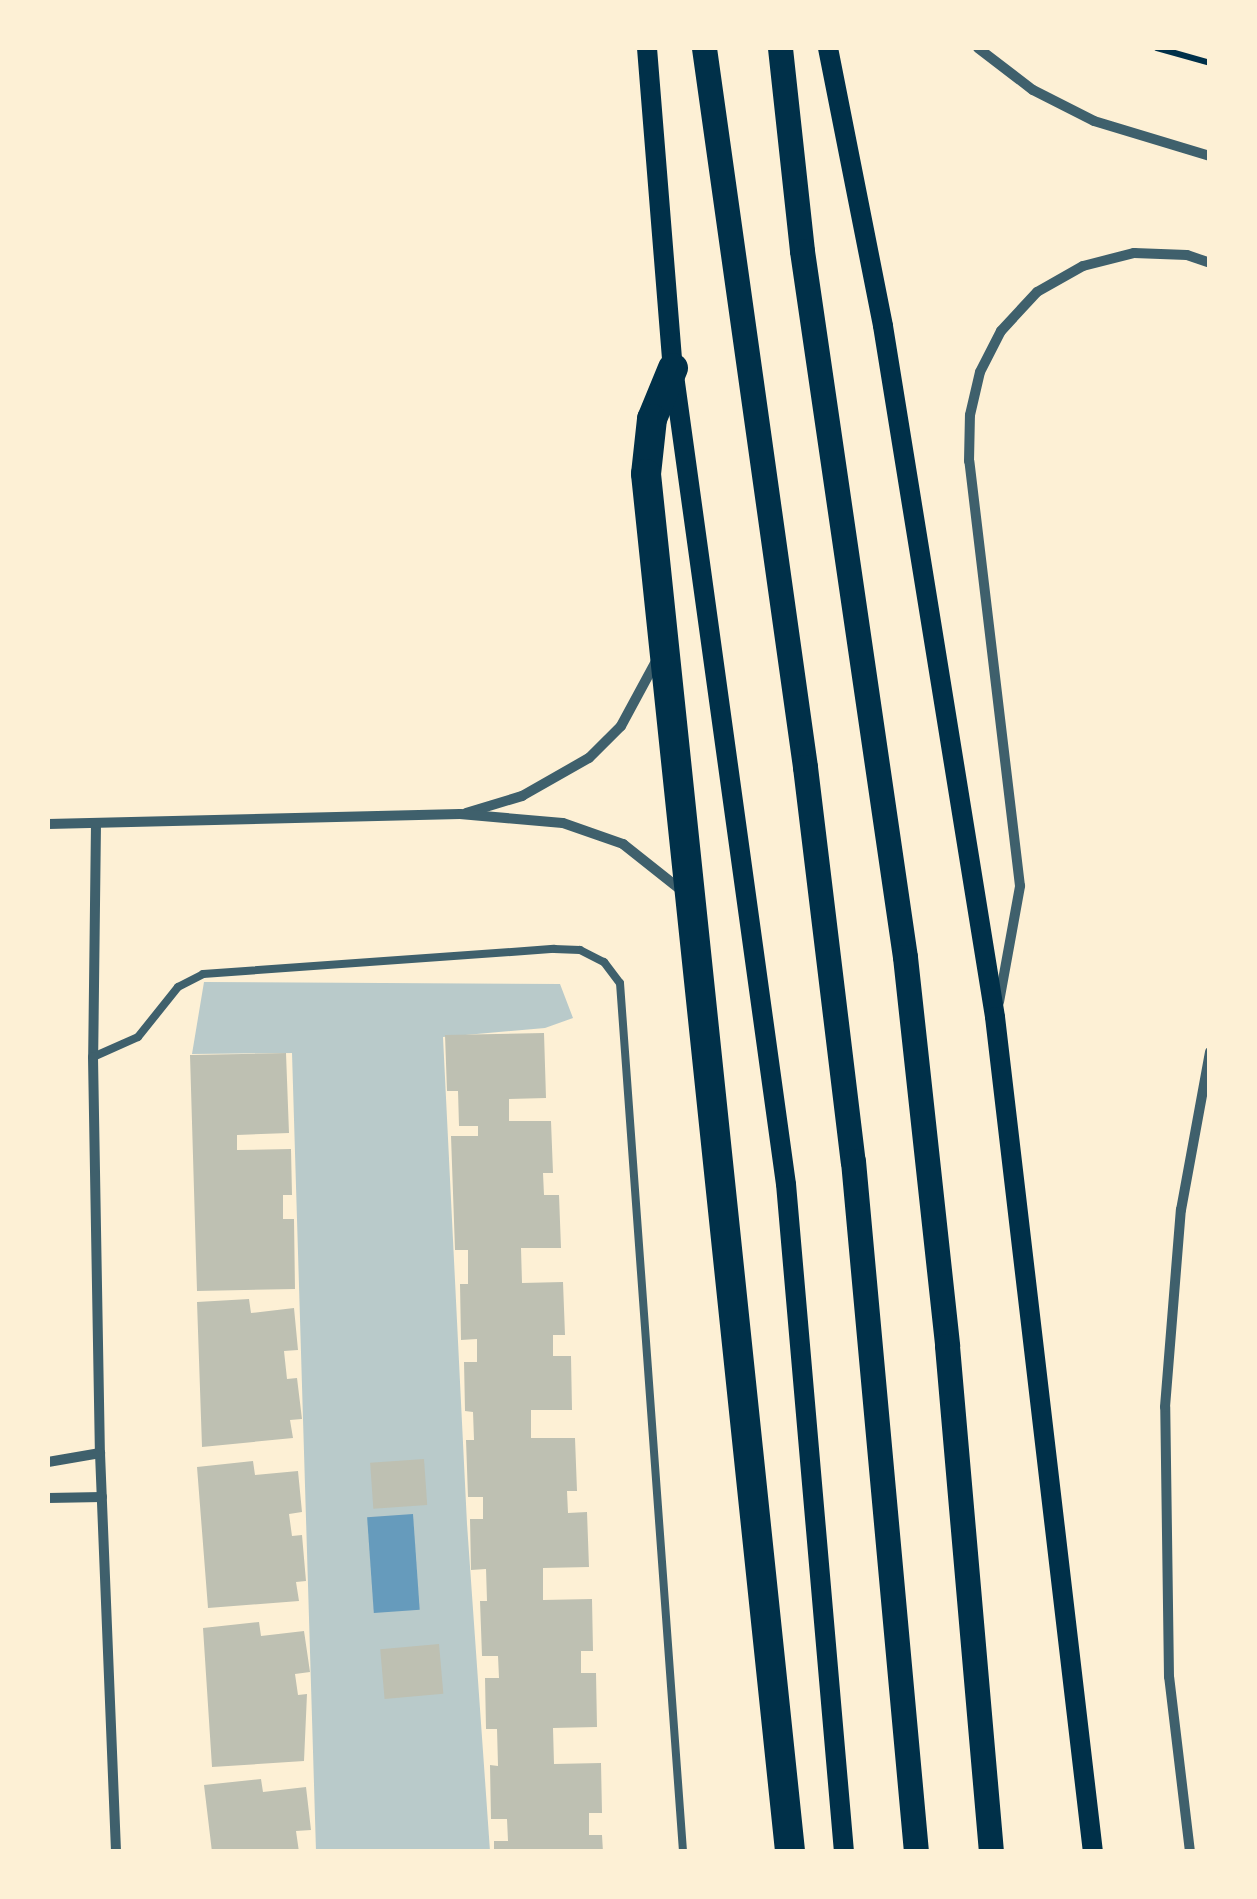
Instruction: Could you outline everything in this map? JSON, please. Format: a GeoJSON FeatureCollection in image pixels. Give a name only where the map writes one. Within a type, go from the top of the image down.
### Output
{"type":"FeatureCollection","features":[{"type":"Feature","properties":{"kind":"highway"},"geometry":{"type":"LineString","coordinates":[[673,368],[652,419],[646,474],[790,1852]]}},
{"type":"Feature","properties":{"kind":"main road"},"geometry":{"type":"LineString","coordinates":[[646,48],[673,368],[784,1166],[844,1852]]}},
{"type":"Feature","properties":{"kind":"main road"},"geometry":{"type":"LineString","coordinates":[[704,48],[805,767],[853,1160],[916,1852]]}},
{"type":"Feature","properties":{"kind":"main road"},"geometry":{"type":"LineString","coordinates":[[780,48],[802,251],[905,957],[945,1328],[991,1852]]}},
{"type":"Feature","properties":{"kind":"main road"},"geometry":{"type":"LineString","coordinates":[[828,48],[883,326],[995,1018],[1092,1852]]}},
{"type":"Feature","properties":{"kind":"street"},"geometry":{"type":"LineString","coordinates":[[978,48],[1034,90],[1094,121],[1210,156]]}},
{"type":"Feature","properties":{"kind":"street"},"geometry":{"type":"LineString","coordinates":[[995,1018],[1011,952],[1020,886],[970,461],[970,415],[980,372],[1001,331],[1037,292],[1082,266],[1134,253],[1186,255],[1210,262]]}},
{"type":"Feature","properties":{"kind":"street"},"geometry":{"type":"LineString","coordinates":[[460,814],[522,796],[589,758],[621,726],[642,694],[662,648]]}},
{"type":"Feature","properties":{"kind":"street"},"geometry":{"type":"LineString","coordinates":[[48,824],[460,814],[563,824],[594,831],[650,860],[692,900]]}},
{"type":"Feature","properties":{"kind":"street"},"geometry":{"type":"LineString","coordinates":[[96,823],[93,1057],[100,1452],[116,1852]]}},
{"type":"Feature","properties":{"kind":"street"},"geometry":{"type":"LineString","coordinates":[[1190,1852],[1169,1677],[1165,1407],[1181,1210],[1210,1052]]}},
{"type":"Feature","properties":{"kind":"street"},"geometry":{"type":"LineString","coordinates":[[48,1462],[100,1452]]}},
{"type":"Feature","properties":{"kind":"street"},"geometry":{"type":"LineString","coordinates":[[48,1498],[102,1497]]}},
{"type":"Feature","properties":{"kind":"lane"},"geometry":{"type":"LineString","coordinates":[[93,1057],[138,1036],[178,987],[204,974],[554,949],[580,950],[604,962],[620,984],[682,1852]]}},
{"type":"Feature","properties":{"kind":"path"},"geometry":{"type":"LineString","coordinates":[[1158,48],[1210,63]]}},
{"type":"Feature","properties":{"kind":"shaded area"},"geometry":{"type":"Polygon","coordinates":[[[204,982],[560,984],[573,1018],[545,1028],[443,1037],[467,1524],[490,1851],[316,1851],[292,1053],[192,1054],[204,982]]]}},
{"type":"Feature","properties":{"kind":"water"},"geometry":{"type":"Polygon","coordinates":[[[413,1514],[420,1610],[374,1613],[367,1517],[413,1514]]]}},
{"type":"Feature","properties":{"kind":"building"},"geometry":{"type":"Polygon","coordinates":[[[544,1033],[546,1098],[509,1099],[509,1121],[551,1121],[553,1173],[543,1173],[544,1195],[559,1195],[561,1248],[521,1248],[522,1283],[563,1282],[565,1335],[553,1335],[553,1356],[571,1356],[572,1410],[531,1410],[531,1438],[575,1438],[577,1491],[567,1491],[568,1513],[587,1512],[589,1567],[543,1568],[543,1600],[592,1599],[593,1651],[581,1651],[581,1673],[596,1673],[597,1727],[553,1728],[554,1764],[601,1763],[602,1813],[589,1813],[589,1835],[602,1835],[603,1852],[494,1852],[494,1841],[508,1841],[507,1819],[491,1819],[490,1765],[498,1766],[497,1729],[486,1729],[485,1678],[499,1678],[498,1656],[482,1656],[480,1601],[487,1601],[486,1569],[471,1570],[470,1519],[483,1519],[483,1497],[468,1497],[466,1440],[474,1440],[473,1412],[465,1411],[464,1362],[477,1362],[477,1339],[461,1340],[460,1284],[468,1284],[468,1250],[455,1250],[451,1136],[478,1136],[478,1126],[459,1126],[458,1091],[447,1091],[445,1035],[544,1033]]]}},
{"type":"Feature","properties":{"kind":"building"},"geometry":{"type":"Polygon","coordinates":[[[286,1053],[289,1133],[237,1135],[237,1150],[291,1149],[292,1195],[283,1195],[283,1219],[294,1219],[295,1289],[197,1291],[190,1055],[286,1053]]]}},
{"type":"Feature","properties":{"kind":"building"},"geometry":{"type":"Polygon","coordinates":[[[249,1299],[251,1313],[294,1308],[298,1350],[284,1351],[287,1379],[297,1378],[302,1419],[290,1420],[293,1438],[202,1447],[197,1302],[249,1299]]]}},
{"type":"Feature","properties":{"kind":"building"},"geometry":{"type":"Polygon","coordinates":[[[424,1459],[427,1505],[373,1509],[370,1463],[424,1459]]]}},
{"type":"Feature","properties":{"kind":"building"},"geometry":{"type":"Polygon","coordinates":[[[253,1461],[255,1475],[298,1471],[302,1512],[289,1514],[292,1536],[302,1535],[306,1581],[296,1582],[299,1601],[208,1608],[197,1467],[253,1461]]]}},
{"type":"Feature","properties":{"kind":"building"},"geometry":{"type":"Polygon","coordinates":[[[259,1622],[261,1636],[304,1631],[310,1672],[295,1674],[298,1695],[307,1694],[304,1761],[212,1767],[203,1628],[259,1622]]]}},
{"type":"Feature","properties":{"kind":"building"},"geometry":{"type":"Polygon","coordinates":[[[439,1644],[443,1694],[385,1699],[380,1649],[439,1644]]]}},
{"type":"Feature","properties":{"kind":"building"},"geometry":{"type":"Polygon","coordinates":[[[261,1779],[263,1792],[306,1787],[311,1830],[296,1831],[299,1852],[212,1852],[204,1785],[261,1779]]]}}]}
